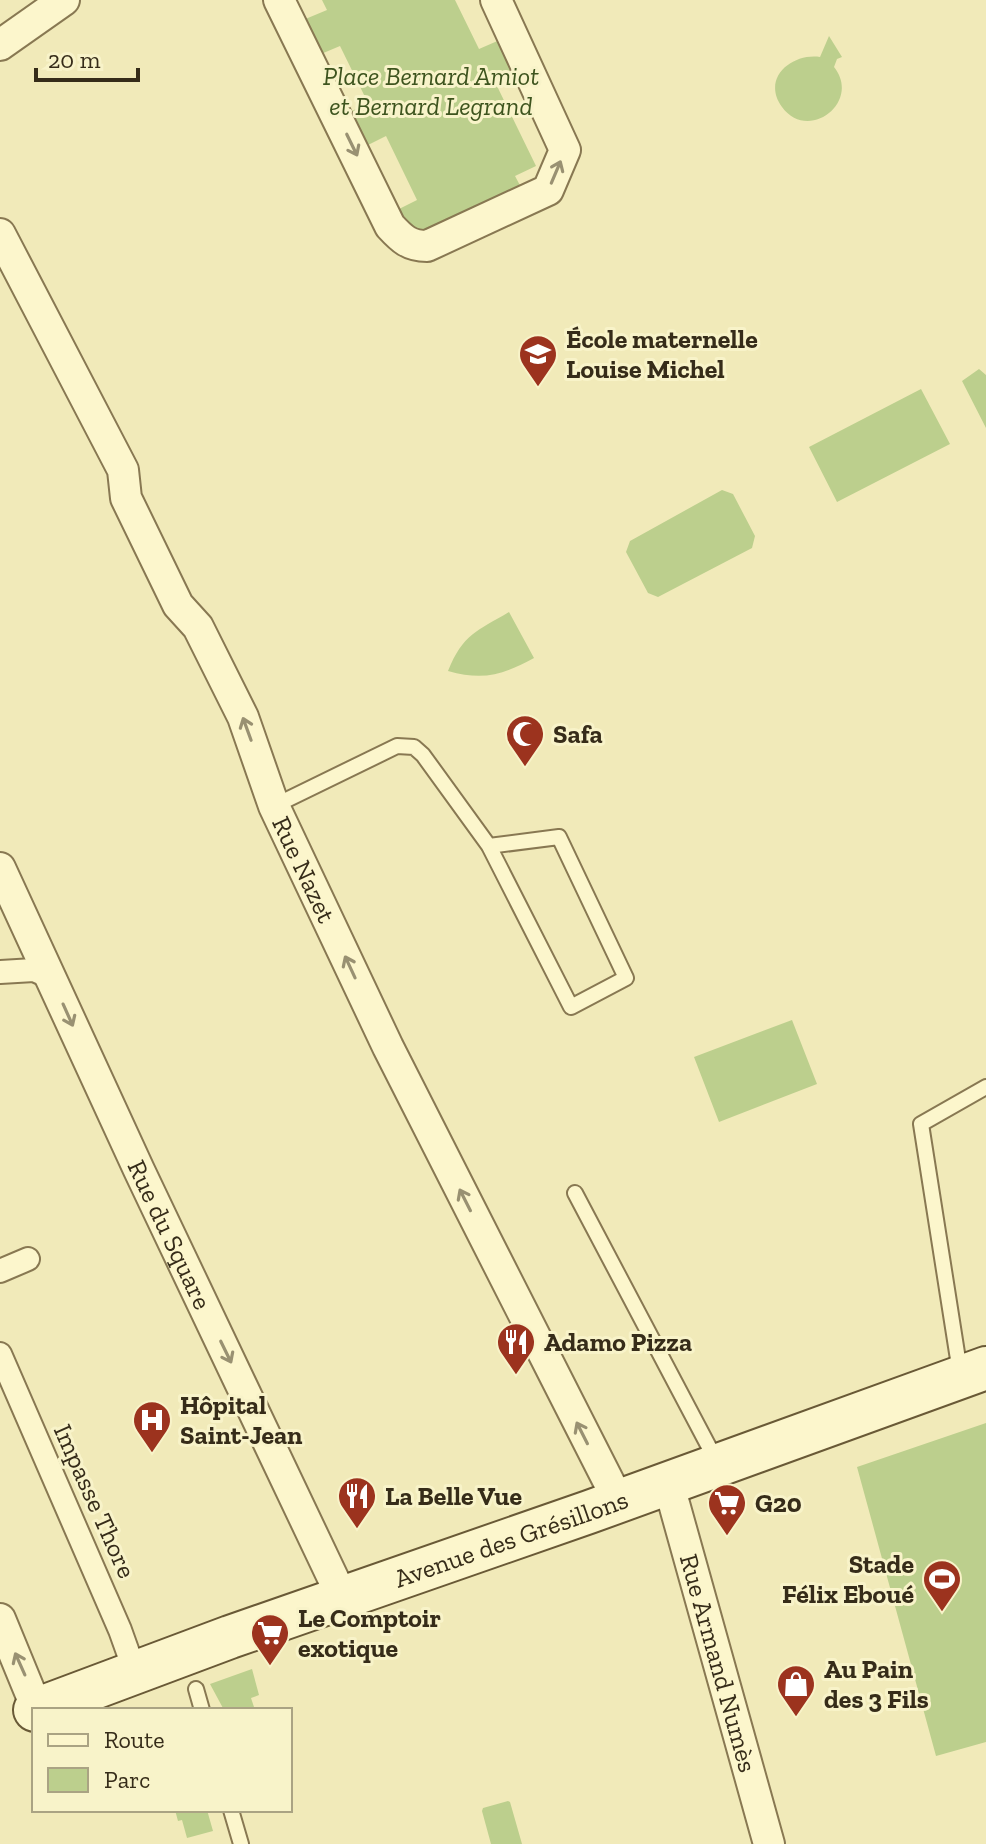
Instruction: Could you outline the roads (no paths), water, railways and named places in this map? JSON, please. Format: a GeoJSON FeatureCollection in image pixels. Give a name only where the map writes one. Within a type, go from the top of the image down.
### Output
{"type":"FeatureCollection","features":[{"type":"Feature","properties":{"kind":"main road","name":"Avenue des Grésillons"},"geometry":{"type":"LineString","coordinates":[[40,1708],[973,1372]]}},
{"type":"Feature","properties":{"kind":"main road","name":"Avenue des Grésillons"},"geometry":{"type":"LineString","coordinates":[[0,1722],[32,1711]]}},
{"type":"Feature","properties":{"kind":"street"},"geometry":{"type":"LineString","coordinates":[[0,45],[64,0]]}},
{"type":"Feature","properties":{"kind":"street"},"geometry":{"type":"LineString","coordinates":[[279,0],[390,226],[413,246],[427,246],[548,190],[565,150],[496,0]]}},
{"type":"Feature","properties":{"kind":"street","name":"Rue Nazet"},"geometry":{"type":"LineString","coordinates":[[0,234],[123,470],[126,498],[178,605],[198,627],[243,717],[274,806],[388,1047],[619,1502]]}},
{"type":"Feature","properties":{"kind":"street","name":"Rue du Square"},"geometry":{"type":"LineString","coordinates":[[0,868],[139,1170],[342,1597]]}},
{"type":"Feature","properties":{"kind":"street"},"geometry":{"type":"LineString","coordinates":[[0,972],[34,970],[52,978]]}},
{"type":"Feature","properties":{"kind":"street"},"geometry":{"type":"LineString","coordinates":[[0,1271],[28,1259]]}},
{"type":"Feature","properties":{"kind":"street","name":"Impasse Thore"},"geometry":{"type":"LineString","coordinates":[[0,1354],[120,1630],[135,1672]]}},
{"type":"Feature","properties":{"kind":"street","name":"Rue Armand Numès"},"geometry":{"type":"LineString","coordinates":[[668,1482],[769,1844]]}},
{"type":"Feature","properties":{"kind":"street"},"geometry":{"type":"LineString","coordinates":[[0,1619],[34,1708]]}},
{"type":"Feature","properties":{"kind":"lane"},"geometry":{"type":"LineString","coordinates":[[274,806],[397,746],[414,747],[489,846],[571,1007],[626,978],[559,837],[489,846]]}},
{"type":"Feature","properties":{"kind":"lane"},"geometry":{"type":"LineString","coordinates":[[973,1372],[921,1124],[986,1087]]}},
{"type":"Feature","properties":{"kind":"lane"},"geometry":{"type":"LineString","coordinates":[[575,1193],[718,1464]]}},
{"type":"Feature","properties":{"kind":"lane"},"geometry":{"type":"LineString","coordinates":[[196,1689],[201,1708]]}},
{"type":"Feature","properties":{"kind":"lane"},"geometry":{"type":"LineString","coordinates":[[232,1812],[241,1844]]}},
{"type":"Feature","properties":{"kind":"place","name":"École maternelle Louise Michel"},"geometry":{"type":"Point","coordinates":[538,388]}},
{"type":"Feature","properties":{"kind":"place","name":"Safa"},"geometry":{"type":"Point","coordinates":[525,768]}},
{"type":"Feature","properties":{"kind":"place","name":"Adamo Pizza"},"geometry":{"type":"Point","coordinates":[516,1376]}},
{"type":"Feature","properties":{"kind":"place","name":"Hôpital Saint-Jean"},"geometry":{"type":"Point","coordinates":[152,1454]}},
{"type":"Feature","properties":{"kind":"place","name":"La Belle Vue"},"geometry":{"type":"Point","coordinates":[357,1530]}},
{"type":"Feature","properties":{"kind":"place","name":"G20"},"geometry":{"type":"Point","coordinates":[727,1537]}},
{"type":"Feature","properties":{"kind":"place","name":"Stade Félix Eboué"},"geometry":{"type":"Point","coordinates":[942,1613]}},
{"type":"Feature","properties":{"kind":"place","name":"Le Comptoir exotique"},"geometry":{"type":"Point","coordinates":[270,1667]}},
{"type":"Feature","properties":{"kind":"place","name":"Au Pain des 3 Fils"},"geometry":{"type":"Point","coordinates":[796,1718]}},
{"type":"Feature","properties":{"kind":"park label","name":"Place Bernard Amiot et Bernard Legrand"},"geometry":{"type":"Point","coordinates":[431,91]}}]}
